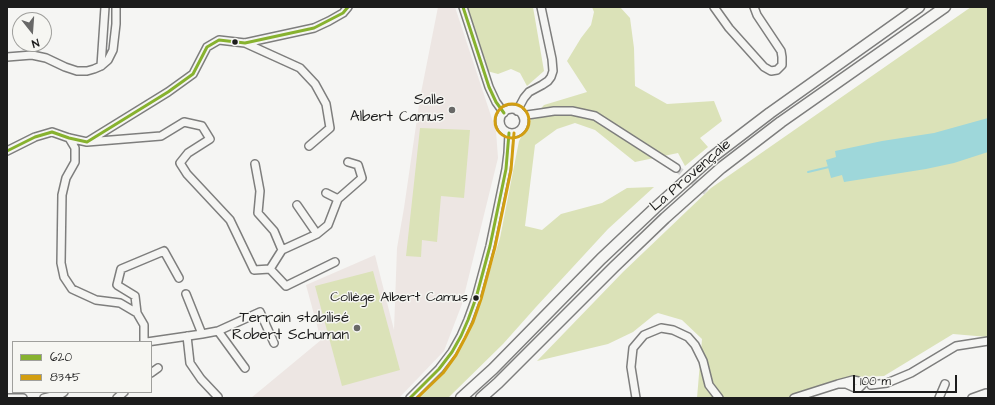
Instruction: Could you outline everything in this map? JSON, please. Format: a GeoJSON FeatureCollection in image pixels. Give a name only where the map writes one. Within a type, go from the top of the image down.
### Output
{"type":"FeatureCollection","features":[{"type":"Feature","properties":{"kind":"highway","name":"La Provençale"},"geometry":{"type":"LineString","coordinates":[[461,398],[493,369],[601,259],[711,158],[770,113],[919,7]]}},
{"type":"Feature","properties":{"kind":"highway","name":"La Provençale"},"geometry":{"type":"LineString","coordinates":[[481,398],[498,383],[642,240],[721,168],[781,122],[945,7]]}},
{"type":"Feature","properties":{"kind":"street"},"geometry":{"type":"LineString","coordinates":[[101,66],[105,7]]}},
{"type":"Feature","properties":{"kind":"street"},"geometry":{"type":"LineString","coordinates":[[7,57],[32,55],[46,58],[77,71],[88,71],[101,66],[108,60],[113,50],[116,7]]}},
{"type":"Feature","properties":{"kind":"street"},"geometry":{"type":"LineString","coordinates":[[245,43],[314,28],[343,13],[348,7]]}},
{"type":"Feature","properties":{"kind":"street"},"geometry":{"type":"LineString","coordinates":[[463,7],[489,87],[496,102],[504,113]]}},
{"type":"Feature","properties":{"kind":"street"},"geometry":{"type":"LineString","coordinates":[[517,111],[529,92],[548,81],[553,71],[552,59],[541,7]]}},
{"type":"Feature","properties":{"kind":"street"},"geometry":{"type":"LineString","coordinates":[[714,7],[729,28],[764,67],[771,71],[777,70],[782,65],[781,51],[757,15],[754,7]]}},
{"type":"Feature","properties":{"kind":"street"},"geometry":{"type":"LineString","coordinates":[[87,142],[168,92],[193,74],[207,47],[219,40],[245,43],[300,68],[315,84],[326,104],[330,128],[309,146]]}},
{"type":"Feature","properties":{"kind":"street"},"geometry":{"type":"LineString","coordinates":[[510,110],[517,111],[521,114],[524,121],[521,129],[514,133],[509,133],[501,126],[500,119],[504,113],[510,110]]}},
{"type":"Feature","properties":{"kind":"street"},"geometry":{"type":"LineString","coordinates":[[523,117],[540,112],[554,111],[572,111],[595,116],[676,168]]}},
{"type":"Feature","properties":{"kind":"street"},"geometry":{"type":"LineString","coordinates":[[7,150],[36,137],[52,132],[87,142],[161,136],[184,122],[202,126],[210,139],[188,153],[180,163],[187,174],[230,220],[254,270],[270,269]]}},
{"type":"Feature","properties":{"kind":"street"},"geometry":{"type":"LineString","coordinates":[[410,398],[439,369],[452,352],[468,320],[480,285],[490,246],[506,169],[509,133]]}},
{"type":"Feature","properties":{"kind":"street"},"geometry":{"type":"LineString","coordinates":[[69,138],[75,148],[75,162],[66,178],[62,195],[61,263],[64,277],[72,290],[96,300],[120,303],[138,313]]}},
{"type":"Feature","properties":{"kind":"street"},"geometry":{"type":"LineString","coordinates":[[270,269],[282,250],[317,234],[328,225],[338,199],[362,178],[358,165],[348,162]]}},
{"type":"Feature","properties":{"kind":"street"},"geometry":{"type":"LineString","coordinates":[[255,164],[260,191],[258,213],[274,231],[282,250]]}},
{"type":"Feature","properties":{"kind":"street"},"geometry":{"type":"LineString","coordinates":[[326,193],[338,199]]}},
{"type":"Feature","properties":{"kind":"street"},"geometry":{"type":"LineString","coordinates":[[297,204],[317,234]]}},
{"type":"Feature","properties":{"kind":"street"},"geometry":{"type":"LineString","coordinates":[[146,341],[144,326],[138,313],[135,296],[117,285],[121,269],[164,251],[179,278]]}},
{"type":"Feature","properties":{"kind":"street"},"geometry":{"type":"LineString","coordinates":[[270,269],[286,286],[335,262]]}},
{"type":"Feature","properties":{"kind":"street"},"geometry":{"type":"LineString","coordinates":[[186,294],[202,334]]}},
{"type":"Feature","properties":{"kind":"street"},"geometry":{"type":"LineString","coordinates":[[152,341],[218,331],[260,312],[274,344]]}},
{"type":"Feature","properties":{"kind":"street"},"geometry":{"type":"LineString","coordinates":[[636,398],[631,367],[633,348],[644,335],[661,328],[673,330],[688,337],[696,345],[709,385],[719,398]]}},
{"type":"Feature","properties":{"kind":"street"},"geometry":{"type":"LineString","coordinates":[[218,331],[245,368]]}},
{"type":"Feature","properties":{"kind":"street"},"geometry":{"type":"LineString","coordinates":[[187,336],[190,363],[201,379],[218,397]]}},
{"type":"Feature","properties":{"kind":"street"},"geometry":{"type":"LineString","coordinates":[[794,398],[838,384],[846,384],[859,388],[867,385],[887,383],[911,373],[956,346],[988,341]]}},
{"type":"Feature","properties":{"kind":"street"},"geometry":{"type":"LineString","coordinates":[[152,372],[158,368]]}},
{"type":"Feature","properties":{"kind":"street"},"geometry":{"type":"LineString","coordinates":[[939,398],[945,384]]}},
{"type":"Feature","properties":{"kind":"street"},"geometry":{"type":"LineString","coordinates":[[972,398],[986,393],[988,394]]}},
{"type":"Feature","properties":{"kind":"street"},"geometry":{"type":"LineString","coordinates":[[44,398],[62,394]]}},
{"type":"Feature","properties":{"kind":"street"},"geometry":{"type":"LineString","coordinates":[[7,398],[24,398]]}},
{"type":"Feature","properties":{"kind":"shaded area","name":"Collège Albert Camus"},"geometry":{"type":"Polygon","coordinates":[[[438,7],[455,7],[496,131],[498,158],[462,304],[444,351],[399,398],[251,398],[321,340],[306,285],[375,255],[394,330],[397,248],[420,98],[438,7]]]}},
{"type":"Feature","properties":{"kind":"green space"},"geometry":{"type":"Polygon","coordinates":[[[467,7],[533,7],[544,71],[527,86],[520,73],[511,69],[498,74],[487,71],[467,7]]]}},
{"type":"Feature","properties":{"kind":"green space"},"geometry":{"type":"Polygon","coordinates":[[[592,7],[620,7],[630,18],[634,48],[635,86],[667,104],[714,101],[722,121],[700,138],[708,147],[685,166],[678,153],[635,162],[595,130],[575,123],[557,129],[535,145],[525,226],[542,230],[561,214],[602,203],[627,188],[654,187],[608,229],[503,344],[448,398],[416,398],[430,387],[464,340],[484,290],[500,238],[519,141],[529,122],[544,105],[587,92],[567,61],[591,25],[594,12],[592,7]]]}},
{"type":"Feature","properties":{"kind":"green space"},"geometry":{"type":"Polygon","coordinates":[[[971,7],[988,7],[988,337],[953,334],[884,376],[856,377],[796,393],[796,398],[697,398],[702,339],[682,320],[658,313],[633,332],[608,344],[537,361],[623,272],[711,188],[971,7]]]}},
{"type":"Feature","properties":{"kind":"green space"},"geometry":{"type":"Polygon","coordinates":[[[420,128],[470,130],[464,198],[441,196],[437,242],[422,240],[421,257],[406,256],[420,128]]]}},
{"type":"Feature","properties":{"kind":"green space","name":"Terrain stabilisé Robert Schuman"},"geometry":{"type":"Polygon","coordinates":[[[373,271],[400,370],[342,386],[315,286],[373,271]]]}},
{"type":"Feature","properties":{"kind":"water"},"geometry":{"type":"Polygon","coordinates":[[[988,118],[988,152],[954,163],[926,169],[844,182],[842,175],[831,178],[826,160],[836,157],[835,151],[882,141],[934,133],[988,118]]]}},
{"type":"Feature","properties":{"kind":"waterway"},"geometry":{"type":"LineString","coordinates":[[808,172],[829,167]]}},
{"type":"Feature","properties":{"kind":"tunnel"},"geometry":{"type":"LineString","coordinates":[[676,168],[709,194]]}},
{"type":"Feature","properties":{"kind":"transit line","name":"620"},"geometry":{"type":"LineString","coordinates":[[7,151],[35,137],[52,132],[87,142],[168,92],[193,74],[207,47],[219,40],[245,43],[314,28],[343,13],[348,7]]}},
{"type":"Feature","properties":{"kind":"transit line","name":"620"},"geometry":{"type":"LineString","coordinates":[[463,7],[489,87],[496,102],[504,113]]}},
{"type":"Feature","properties":{"kind":"transit line","name":"8345"},"geometry":{"type":"LineString","coordinates":[[512,104],[524,109],[529,121],[524,133],[512,138],[500,133],[495,121],[500,109],[512,104]]}},
{"type":"Feature","properties":{"kind":"transit line","name":"620"},"geometry":{"type":"LineString","coordinates":[[410,398],[439,369],[452,352],[468,320],[476,298],[490,246],[506,169],[509,133]]}},
{"type":"Feature","properties":{"kind":"transit line","name":"8345"},"geometry":{"type":"LineString","coordinates":[[417,398],[443,373],[456,355],[473,322],[481,299],[495,247],[511,170],[514,133]]}},
{"type":"Feature","properties":{"kind":"place","name":"Salle Albert Camus"},"geometry":{"type":"Point","coordinates":[452,110]}},
{"type":"Feature","properties":{"kind":"place","name":"Collège Albert Camus"},"geometry":{"type":"Point","coordinates":[476,298]}},
{"type":"Feature","properties":{"kind":"place","name":"Terrain stabilisé Robert Schuman"},"geometry":{"type":"Point","coordinates":[357,328]}}]}
